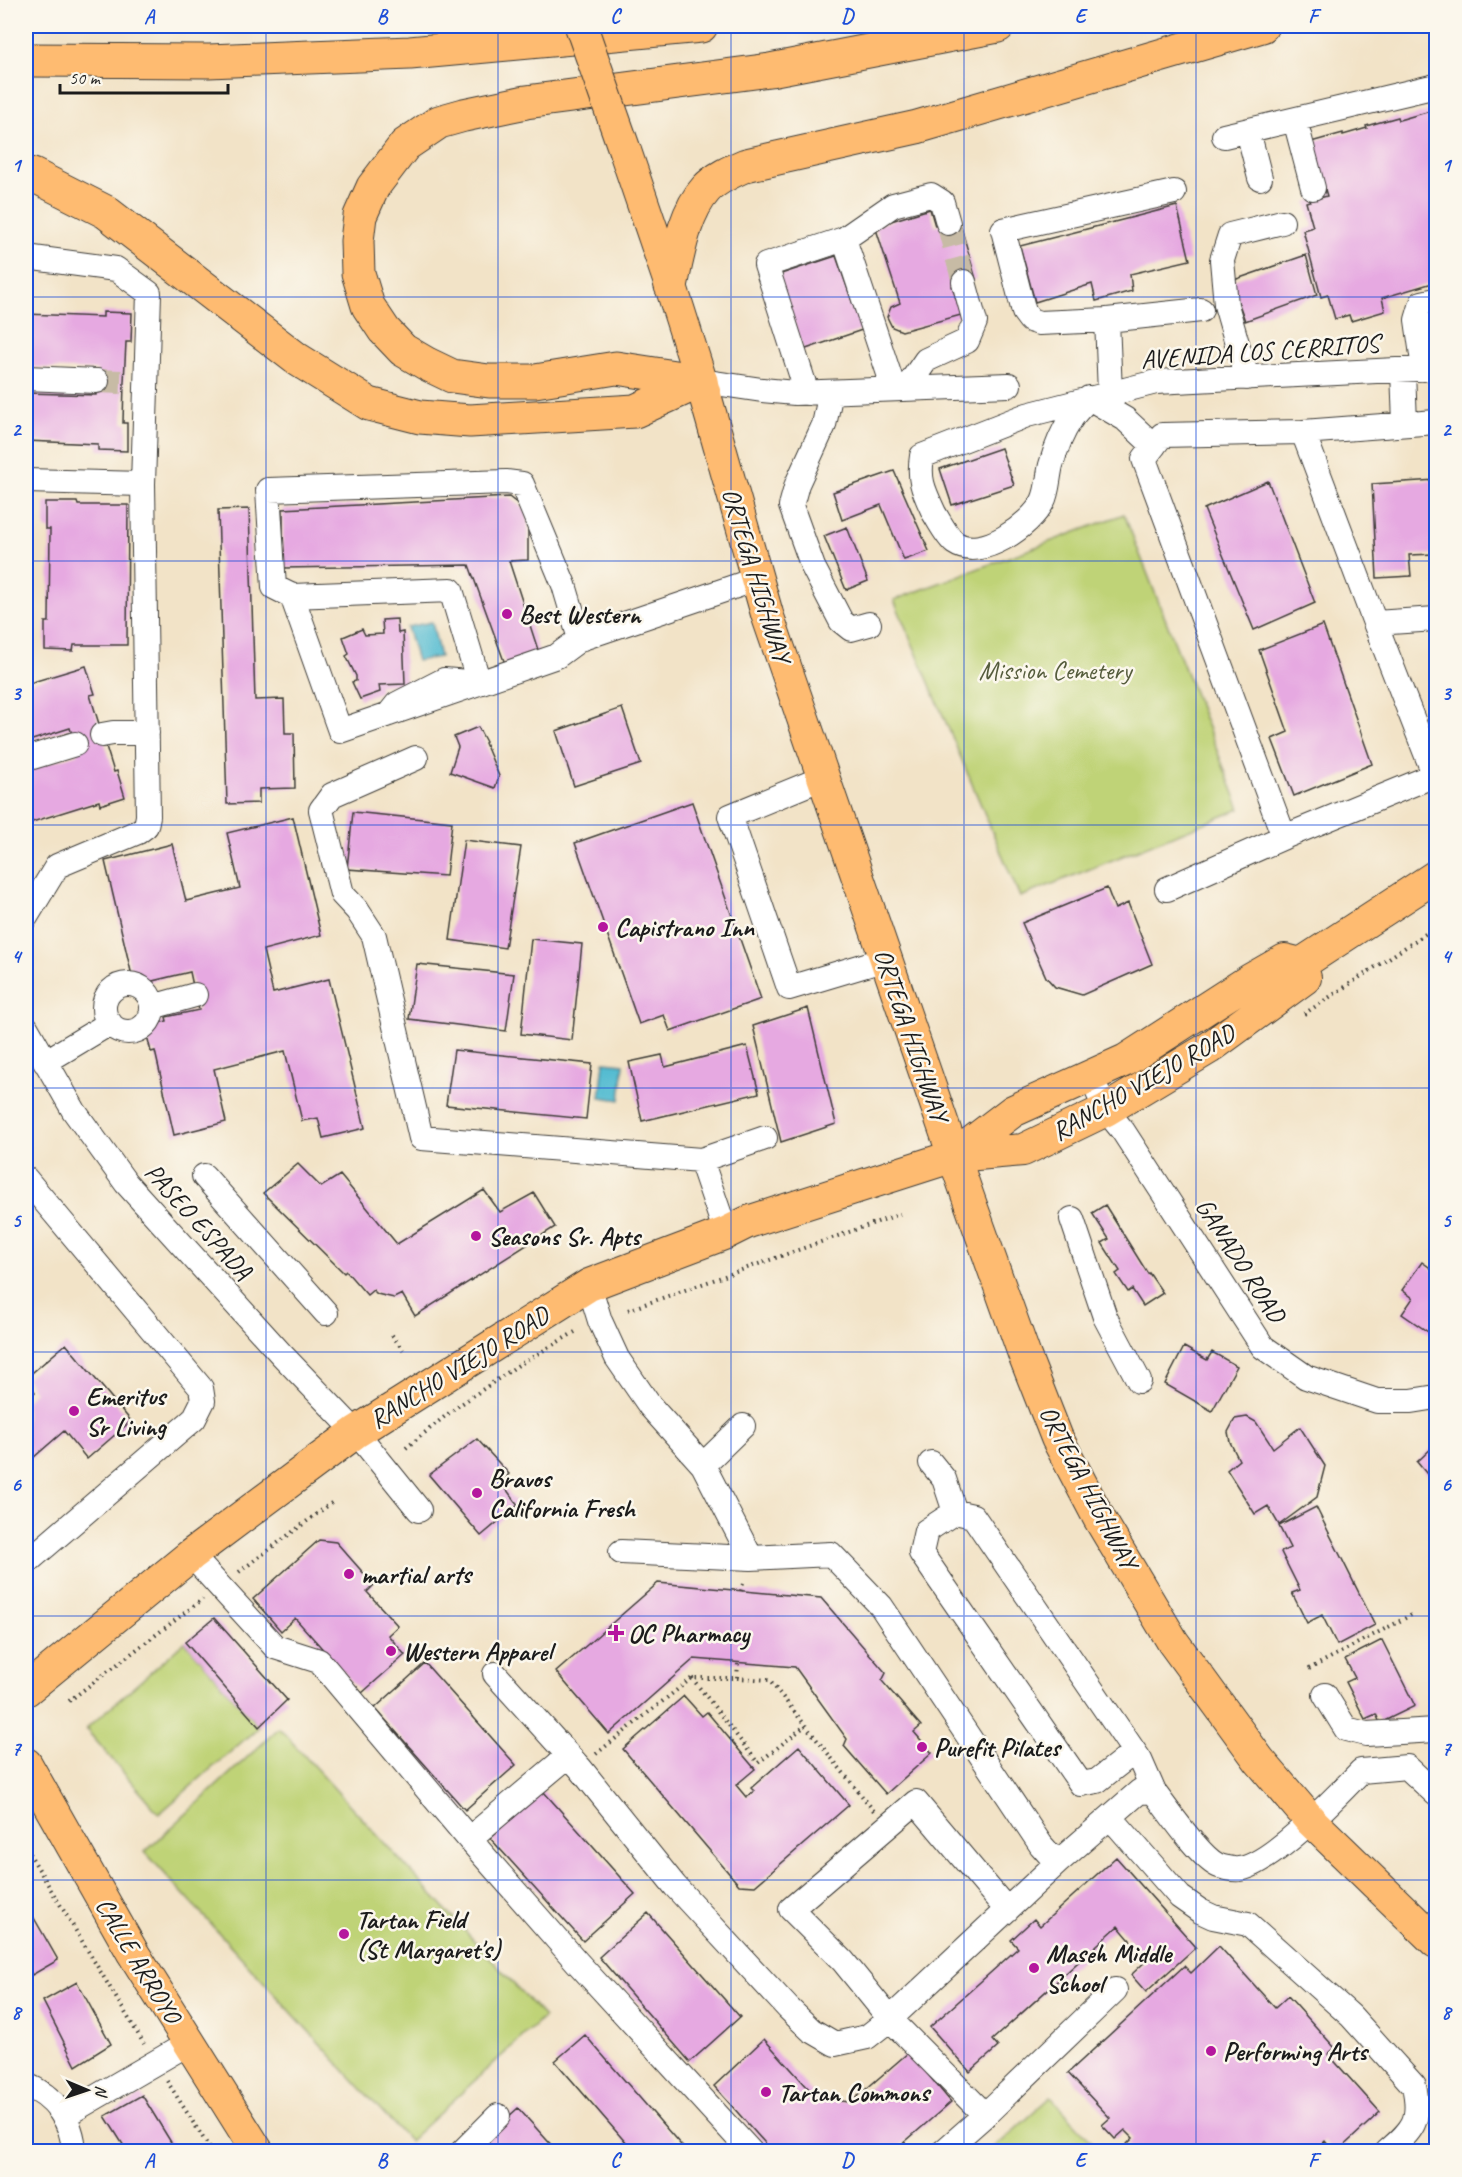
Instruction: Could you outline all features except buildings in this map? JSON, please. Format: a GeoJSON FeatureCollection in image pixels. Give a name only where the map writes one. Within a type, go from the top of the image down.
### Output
{"type":"FeatureCollection","features":[{"type":"Feature","properties":{"kind":"highway"},"geometry":{"type":"LineString","coordinates":[[26,60],[209,61],[410,53],[701,26]]}},
{"type":"Feature","properties":{"kind":"highway"},"geometry":{"type":"LineString","coordinates":[[700,381],[616,368],[535,381],[489,381],[452,376],[403,350],[384,330],[368,306],[358,273],[357,241],[360,216],[373,187],[405,145],[439,122],[456,117],[526,102],[770,70],[998,26]]}},
{"type":"Feature","properties":{"kind":"highway"},"geometry":{"type":"LineString","coordinates":[[671,286],[686,222],[705,190],[726,174],[746,165],[917,127],[1262,26]]}},
{"type":"Feature","properties":{"kind":"highway"},"geometry":{"type":"LineString","coordinates":[[26,173],[106,212],[297,359],[369,404],[420,417],[470,421],[636,411],[700,381]]}},
{"type":"Feature","properties":{"kind":"main road","name":"ORTEGA HIGHWAY"},"geometry":{"type":"LineString","coordinates":[[581,26],[671,286],[767,614],[954,1156],[1024,1354],[1057,1438],[1099,1518],[1152,1603],[1173,1642],[1259,1760],[1311,1821],[1437,1942]]}},
{"type":"Feature","properties":{"kind":"main road","name":"RANCHO VIEJO ROAD"},"geometry":{"type":"LineString","coordinates":[[954,1156],[1013,1111],[1126,1060],[1285,960],[1301,964],[1437,876]]}},
{"type":"Feature","properties":{"kind":"main road","name":"RANCHO VIEJO ROAD"},"geometry":{"type":"LineString","coordinates":[[26,1690],[192,1555],[356,1432],[589,1285],[726,1233],[748,1222],[954,1156],[1023,1150],[1106,1110],[1209,1048],[1305,978],[1301,964]]}},
{"type":"Feature","properties":{"kind":"main road","name":"CALLE ARROYO"},"geometry":{"type":"LineString","coordinates":[[26,1764],[133,1953],[258,2151]]}},
{"type":"Feature","properties":{"kind":"street"},"geometry":{"type":"LineString","coordinates":[[1224,136],[1437,86]]}},
{"type":"Feature","properties":{"kind":"street"},"geometry":{"type":"LineString","coordinates":[[1295,120],[1313,188]]}},
{"type":"Feature","properties":{"kind":"street"},"geometry":{"type":"LineString","coordinates":[[1248,130],[1260,178]]}},
{"type":"Feature","properties":{"kind":"street"},"geometry":{"type":"LineString","coordinates":[[1174,192],[1003,230],[1024,312],[1030,320],[1039,323],[1107,320],[1201,309]]}},
{"type":"Feature","properties":{"kind":"street"},"geometry":{"type":"LineString","coordinates":[[869,624],[851,629],[841,621],[813,567],[791,506],[797,484],[824,425],[819,392],[766,265],[844,239],[892,205],[930,195],[942,202],[948,223]]}},
{"type":"Feature","properties":{"kind":"street"},"geometry":{"type":"LineString","coordinates":[[1247,378],[1226,305],[1222,260],[1230,235],[1281,222]]}},
{"type":"Feature","properties":{"kind":"street"},"geometry":{"type":"LineString","coordinates":[[844,239],[900,389]]}},
{"type":"Feature","properties":{"kind":"street"},"geometry":{"type":"LineString","coordinates":[[26,257],[117,269],[149,293],[135,382],[143,484],[148,816],[146,826],[138,832],[57,866],[26,917]]}},
{"type":"Feature","properties":{"kind":"street"},"geometry":{"type":"LineString","coordinates":[[900,389],[926,360],[967,341],[975,322],[964,282]]}},
{"type":"Feature","properties":{"kind":"street"},"geometry":{"type":"LineString","coordinates":[[1405,424],[1421,369],[1417,321],[1422,303],[1437,300]]}},
{"type":"Feature","properties":{"kind":"street"},"geometry":{"type":"LineString","coordinates":[[1107,320],[1100,395],[1154,446]]}},
{"type":"Feature","properties":{"kind":"street","name":"AVENIDA LOS CERRITOS"},"geometry":{"type":"LineString","coordinates":[[1100,395],[1071,419],[1052,463],[1044,500],[1034,514],[1015,530],[991,545],[971,548],[955,543],[938,520],[922,488],[919,472],[922,456],[1027,415],[1071,405],[1100,395],[1156,382],[1421,369]]}},
{"type":"Feature","properties":{"kind":"street"},"geometry":{"type":"LineString","coordinates":[[26,378],[97,381]]}},
{"type":"Feature","properties":{"kind":"street"},"geometry":{"type":"LineString","coordinates":[[700,381],[762,390],[819,392],[1009,385]]}},
{"type":"Feature","properties":{"kind":"street"},"geometry":{"type":"LineString","coordinates":[[1284,837],[1144,459],[1162,435],[1303,432],[1437,422]]}},
{"type":"Feature","properties":{"kind":"street"},"geometry":{"type":"LineString","coordinates":[[1167,889],[1284,837],[1436,777],[1303,432]]}},
{"type":"Feature","properties":{"kind":"street"},"geometry":{"type":"LineString","coordinates":[[26,481],[143,484]]}},
{"type":"Feature","properties":{"kind":"street"},"geometry":{"type":"LineString","coordinates":[[479,683],[451,590],[292,596],[274,587],[268,490],[506,482],[522,484],[564,585],[580,639]]}},
{"type":"Feature","properties":{"kind":"street"},"geometry":{"type":"LineString","coordinates":[[292,596],[340,732],[556,656],[580,639],[757,579]]}},
{"type":"Feature","properties":{"kind":"street"},"geometry":{"type":"LineString","coordinates":[[1375,623],[1437,619]]}},
{"type":"Feature","properties":{"kind":"street"},"geometry":{"type":"LineString","coordinates":[[102,735],[147,733]]}},
{"type":"Feature","properties":{"kind":"street"},"geometry":{"type":"LineString","coordinates":[[26,759],[75,744]]}},
{"type":"Feature","properties":{"kind":"street"},"geometry":{"type":"LineString","coordinates":[[416,758],[332,795],[321,810],[342,894],[357,910],[374,936],[421,1138],[701,1160],[765,1138]]}},
{"type":"Feature","properties":{"kind":"street"},"geometry":{"type":"LineString","coordinates":[[825,777],[730,816],[789,988],[886,959]]}},
{"type":"Feature","properties":{"kind":"street"},"geometry":{"type":"LineString","coordinates":[[123,984],[140,987],[146,992],[152,1007],[148,1021],[137,1030],[122,1031],[110,1023],[106,1016],[105,1000],[116,987],[123,984]]}},
{"type":"Feature","properties":{"kind":"street"},"geometry":{"type":"LineString","coordinates":[[152,1007],[195,995]]}},
{"type":"Feature","properties":{"kind":"street"},"geometry":{"type":"LineString","coordinates":[[36,1056],[110,1023]]}},
{"type":"Feature","properties":{"kind":"street","name":"PASEO ESPADA"},"geometry":{"type":"LineString","coordinates":[[26,1027],[36,1056],[126,1183],[282,1355],[356,1432],[419,1510]]}},
{"type":"Feature","properties":{"kind":"street","name":"GANADO ROAD"},"geometry":{"type":"LineString","coordinates":[[1091,1077],[1106,1110],[1123,1131],[1263,1347],[1306,1377],[1377,1401],[1411,1401],[1437,1397]]}},
{"type":"Feature","properties":{"kind":"street"},"geometry":{"type":"LineString","coordinates":[[701,1160],[726,1233]]}},
{"type":"Feature","properties":{"kind":"street"},"geometry":{"type":"LineString","coordinates":[[204,1176],[326,1313]]}},
{"type":"Feature","properties":{"kind":"street"},"geometry":{"type":"LineString","coordinates":[[26,1179],[201,1388],[203,1401],[194,1419],[26,1563]]}},
{"type":"Feature","properties":{"kind":"street"},"geometry":{"type":"LineString","coordinates":[[1072,1219],[1105,1317],[1139,1382]]}},
{"type":"Feature","properties":{"kind":"street"},"geometry":{"type":"LineString","coordinates":[[589,1285],[600,1322],[617,1358],[650,1406],[703,1466],[751,1558]]}},
{"type":"Feature","properties":{"kind":"street"},"geometry":{"type":"LineString","coordinates":[[703,1466],[743,1426]]}},
{"type":"Feature","properties":{"kind":"street"},"geometry":{"type":"LineString","coordinates":[[931,1463],[944,1479],[954,1512]]}},
{"type":"Feature","properties":{"kind":"street"},"geometry":{"type":"LineString","coordinates":[[1134,1752],[1097,1781],[1081,1784],[921,1553],[926,1531],[954,1512],[973,1516],[1134,1752],[1154,1792],[1197,1847],[1217,1865],[1239,1869],[1265,1858],[1311,1821],[1361,1771],[1407,1767],[1437,1794]]}},
{"type":"Feature","properties":{"kind":"street"},"geometry":{"type":"LineString","coordinates":[[621,1552],[751,1558],[831,1554],[881,1605],[1041,1845],[1057,1863]]}},
{"type":"Feature","properties":{"kind":"street"},"geometry":{"type":"LineString","coordinates":[[192,1555],[229,1579],[275,1647],[319,1661],[469,1839],[577,1962],[751,2151]]}},
{"type":"Feature","properties":{"kind":"street"},"geometry":{"type":"LineString","coordinates":[[495,1674],[574,1762],[675,1886],[788,2008],[811,2030],[835,2044],[867,2037],[890,2019],[1057,1863],[1140,1791],[1154,1792]]}},
{"type":"Feature","properties":{"kind":"street"},"geometry":{"type":"LineString","coordinates":[[1325,1695],[1346,1729],[1366,1734],[1437,1730]]}},
{"type":"Feature","properties":{"kind":"street"},"geometry":{"type":"LineString","coordinates":[[469,1839],[574,1762]]}},
{"type":"Feature","properties":{"kind":"street"},"geometry":{"type":"LineString","coordinates":[[985,2115],[890,2019],[843,1961],[791,1909],[916,1802],[1006,1910]]}},
{"type":"Feature","properties":{"kind":"street"},"geometry":{"type":"LineString","coordinates":[[1109,1818],[1180,1897],[1213,1917],[1248,1924],[1351,2016],[1414,2086],[1417,2101],[1413,2127]]}},
{"type":"Feature","properties":{"kind":"street"},"geometry":{"type":"LineString","coordinates":[[943,2151],[985,2115],[1115,1990]]}},
{"type":"Feature","properties":{"kind":"street"},"geometry":{"type":"LineString","coordinates":[[65,2115],[189,2043]]}},
{"type":"Feature","properties":{"kind":"street"},"geometry":{"type":"LineString","coordinates":[[26,2085],[47,2096],[65,2115],[74,2151]]}},
{"type":"Feature","properties":{"kind":"street"},"geometry":{"type":"LineString","coordinates":[[1387,2151],[1413,2127],[1437,2110]]}},
{"type":"Feature","properties":{"kind":"street"},"geometry":{"type":"LineString","coordinates":[[462,2151],[498,2116]]}},
{"type":"Feature","properties":{"kind":"path"},"geometry":{"type":"LineString","coordinates":[[628,1310],[900,1214]]}},
{"type":"Feature","properties":{"kind":"path"},"geometry":{"type":"LineString","coordinates":[[406,1448],[454,1409],[517,1366],[575,1332]]}},
{"type":"Feature","properties":{"kind":"path"},"geometry":{"type":"LineString","coordinates":[[392,1335],[404,1350]]}},
{"type":"Feature","properties":{"kind":"path"},"geometry":{"type":"LineString","coordinates":[[69,1701],[334,1501]]}},
{"type":"Feature","properties":{"kind":"path"},"geometry":{"type":"LineString","coordinates":[[1309,1668],[1413,1614]]}},
{"type":"Feature","properties":{"kind":"path"},"geometry":{"type":"LineString","coordinates":[[737,1678],[738,1663]]}},
{"type":"Feature","properties":{"kind":"path"},"geometry":{"type":"LineString","coordinates":[[692,1677],[758,1762],[805,1726]]}},
{"type":"Feature","properties":{"kind":"path"},"geometry":{"type":"LineString","coordinates":[[574,1762],[692,1677],[769,1680],[875,1811]]}},
{"type":"Feature","properties":{"kind":"path"},"geometry":{"type":"LineString","coordinates":[[26,1848],[212,2151]]}},
{"type":"Feature","properties":{"kind":"green space","name":"Mission Cemetery"},"geometry":{"type":"Polygon","coordinates":[[[1124,514],[1240,809],[1020,897],[894,600],[1124,514]]]}},
{"type":"Feature","properties":{"kind":"green space"},"geometry":{"type":"Polygon","coordinates":[[[185,1642],[259,1727],[159,1814],[86,1729],[185,1642]]]}},
{"type":"Feature","properties":{"kind":"green space","name":"Tartan Field (St Margaret's)"},"geometry":{"type":"Polygon","coordinates":[[[279,1728],[544,2017],[409,2141],[145,1852],[279,1728]]]}},
{"type":"Feature","properties":{"kind":"green space"},"geometry":{"type":"Polygon","coordinates":[[[1051,2097],[1100,2151],[991,2151],[1051,2097]]]}},
{"type":"Feature","properties":{"kind":"water"},"geometry":{"type":"Polygon","coordinates":[[[432,622],[440,657],[417,661],[407,627],[432,622]]]}},
{"type":"Feature","properties":{"kind":"water"},"geometry":{"type":"Polygon","coordinates":[[[604,1062],[624,1064],[620,1100],[600,1097],[604,1062]]]}},
{"type":"Feature","properties":{"kind":"tunnel"},"geometry":{"type":"LineString","coordinates":[[948,223],[964,282]]}},
{"type":"Feature","properties":{"kind":"tunnel"},"geometry":{"type":"LineString","coordinates":[[97,381],[124,382]]}},
{"type":"Feature","properties":{"kind":"place","name":"Best Western"},"geometry":{"type":"Point","coordinates":[507,614]}},
{"type":"Feature","properties":{"kind":"place","name":"Capistrano Inn"},"geometry":{"type":"Point","coordinates":[603,927]}},
{"type":"Feature","properties":{"kind":"place","name":"Seasons Sr. Apts"},"geometry":{"type":"Point","coordinates":[476,1236]}},
{"type":"Feature","properties":{"kind":"place","name":"Emeritus Sr Living"},"geometry":{"type":"Point","coordinates":[74,1411]}},
{"type":"Feature","properties":{"kind":"place","name":"Bravos California Fresh"},"geometry":{"type":"Point","coordinates":[477,1493]}},
{"type":"Feature","properties":{"kind":"place","name":"martial arts"},"geometry":{"type":"Point","coordinates":[349,1574]}},
{"type":"Feature","properties":{"kind":"place","name":"OC Pharmacy"},"geometry":{"type":"Point","coordinates":[616,1633]}},
{"type":"Feature","properties":{"kind":"place","name":"Western Apparel"},"geometry":{"type":"Point","coordinates":[391,1651]}},
{"type":"Feature","properties":{"kind":"place","name":"Purefit Pilates"},"geometry":{"type":"Point","coordinates":[922,1747]}},
{"type":"Feature","properties":{"kind":"place","name":"Tartan Field (St Margaret's)"},"geometry":{"type":"Point","coordinates":[344,1934]}},
{"type":"Feature","properties":{"kind":"place","name":"Maseh Middle School"},"geometry":{"type":"Point","coordinates":[1034,1968]}},
{"type":"Feature","properties":{"kind":"place","name":"Performing Arts"},"geometry":{"type":"Point","coordinates":[1211,2051]}},
{"type":"Feature","properties":{"kind":"place","name":"Tartan Commons"},"geometry":{"type":"Point","coordinates":[766,2092]}}]}
